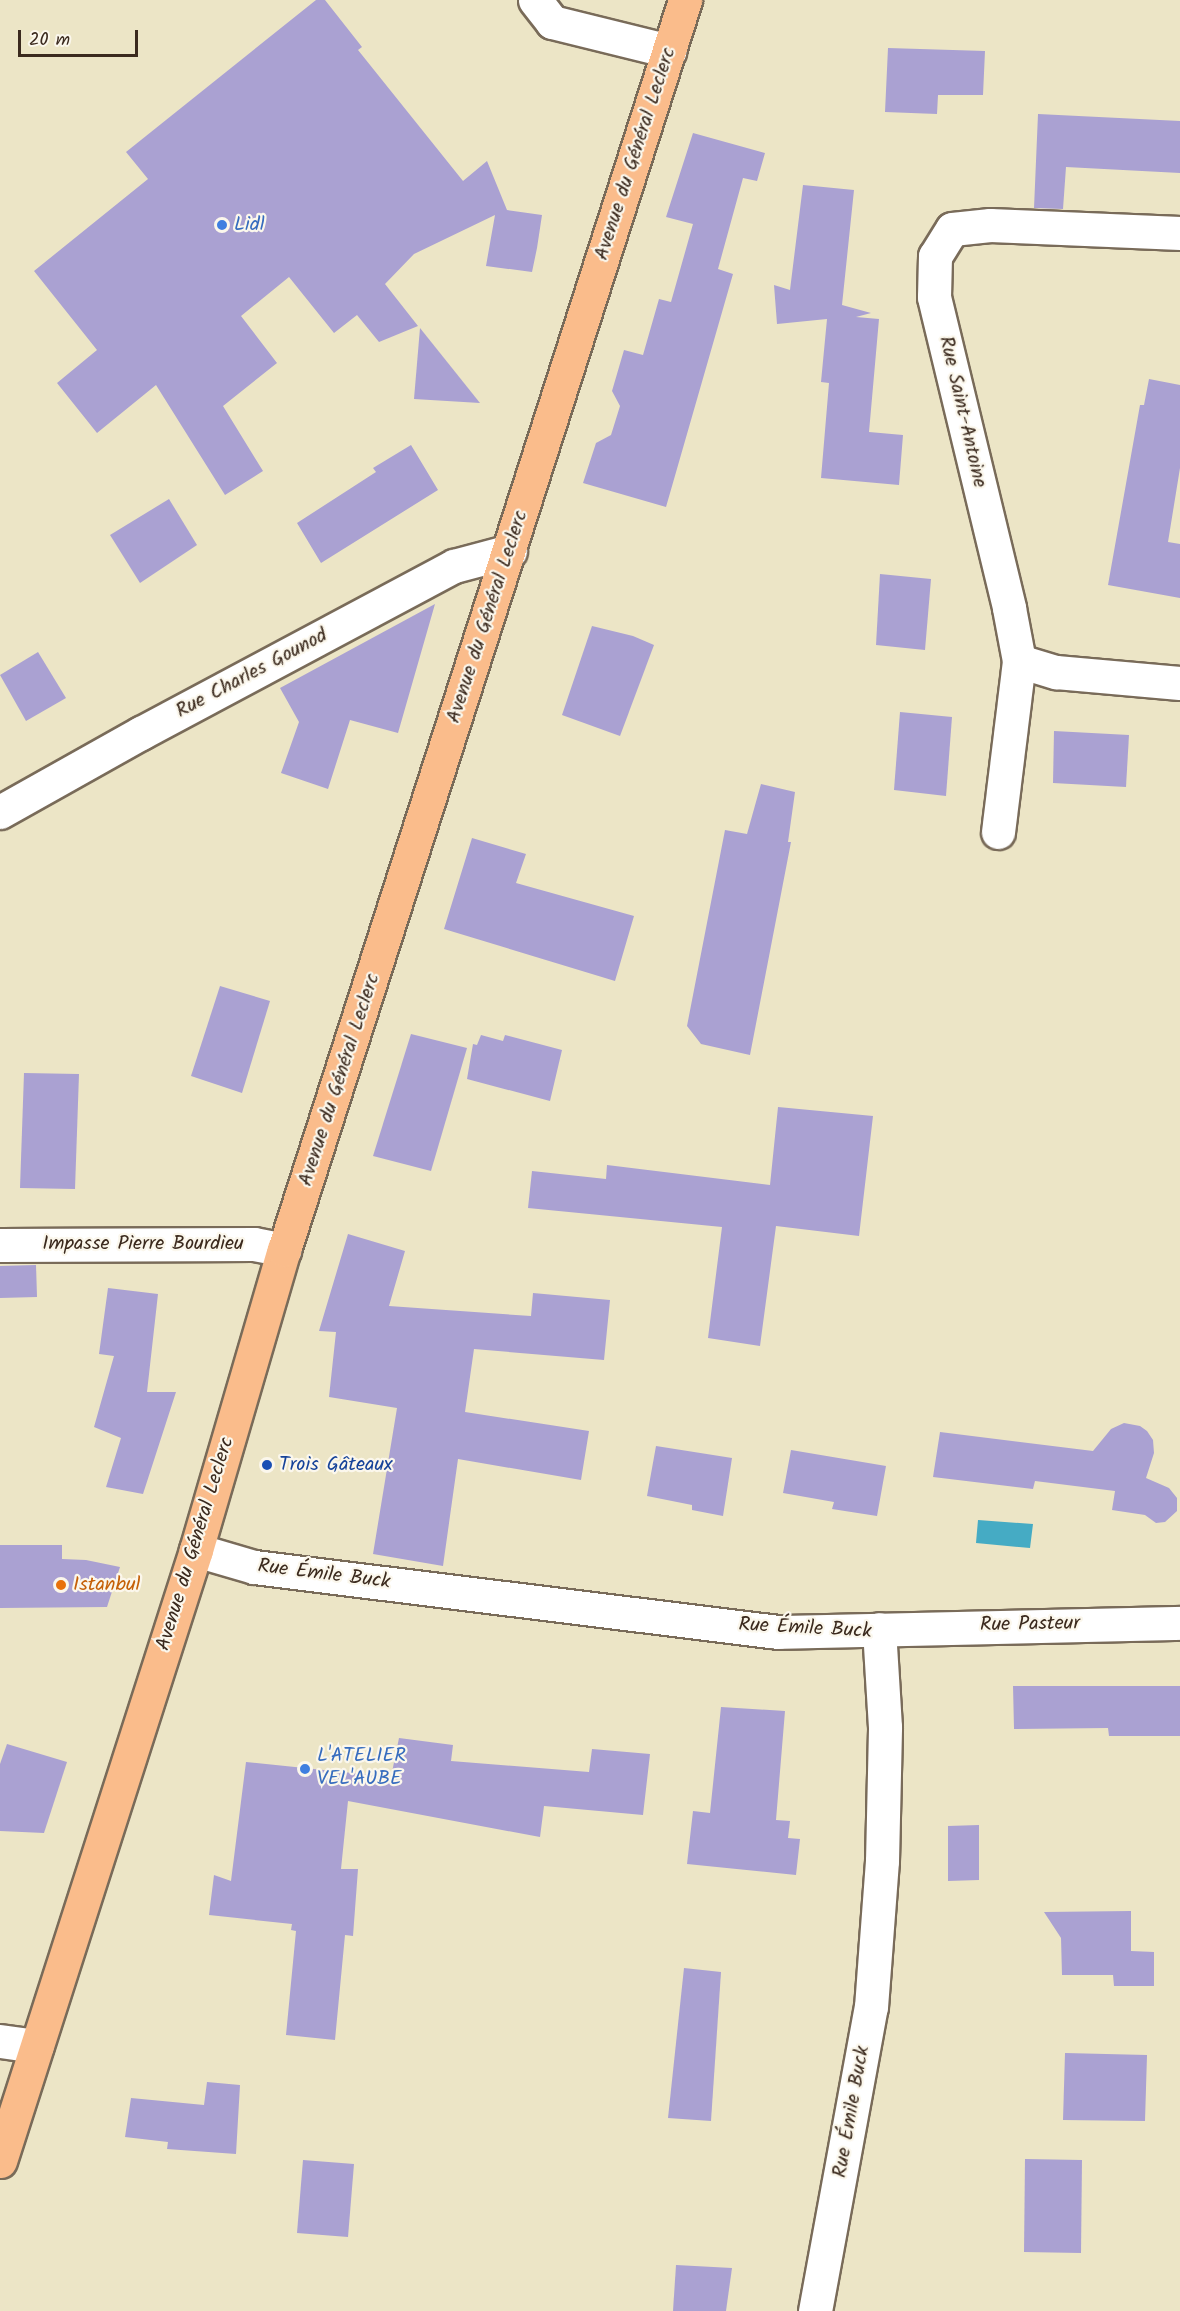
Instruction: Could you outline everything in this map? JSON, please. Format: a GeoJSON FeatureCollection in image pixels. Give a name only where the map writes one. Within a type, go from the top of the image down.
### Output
{"type":"FeatureCollection","features":[{"type":"Feature","properties":{"kind":"main road","name":"Avenue du Général Leclerc"},"geometry":{"type":"LineString","coordinates":[[0,2161],[196,1551],[284,1250],[685,0]]}},
{"type":"Feature","properties":{"kind":"street"},"geometry":{"type":"LineString","coordinates":[[535,0],[552,22],[669,51]]}},
{"type":"Feature","properties":{"kind":"street","name":"Rue Saint-Antoine"},"geometry":{"type":"LineString","coordinates":[[1019,661],[1009,608],[934,297],[935,256],[952,229],[990,225],[1180,233]]}},
{"type":"Feature","properties":{"kind":"street","name":"Rue Charles Gounod"},"geometry":{"type":"LineString","coordinates":[[0,812],[141,733],[454,566],[510,551]]}},
{"type":"Feature","properties":{"kind":"street"},"geometry":{"type":"LineString","coordinates":[[998,832],[1019,661],[1056,672],[1180,683]]}},
{"type":"Feature","properties":{"kind":"street","name":"Impasse Pierre Bourdieu"},"geometry":{"type":"LineString","coordinates":[[0,1245],[255,1244],[284,1250]]}},
{"type":"Feature","properties":{"kind":"street","name":"Rue Émile Buck"},"geometry":{"type":"LineString","coordinates":[[196,1551],[254,1567],[778,1632],[879,1629],[885,1727],[882,1861],[871,2007],[815,2311]]}},
{"type":"Feature","properties":{"kind":"street","name":"Rue Pasteur"},"geometry":{"type":"LineString","coordinates":[[879,1629],[1180,1623]]}},
{"type":"Feature","properties":{"kind":"street"},"geometry":{"type":"LineString","coordinates":[[0,2041],[37,2046]]}},
{"type":"Feature","properties":{"kind":"water"},"geometry":{"type":"Polygon","coordinates":[[[978,1520],[1033,1524],[1030,1548],[976,1543],[978,1520]]]}},
{"type":"Feature","properties":{"kind":"building","name":"Lidl"},"geometry":{"type":"Polygon","coordinates":[[[316,0],[325,0],[362,47],[358,50],[463,181],[487,161],[507,210],[542,215],[537,248],[532,272],[486,266],[495,215],[414,254],[385,284],[418,326],[379,342],[357,315],[334,333],[289,277],[241,316],[277,363],[223,406],[263,471],[225,495],[156,385],[97,433],[57,383],[97,350],[34,271],[148,179],[126,152],[316,0]]]}},
{"type":"Feature","properties":{"kind":"building"},"geometry":{"type":"Polygon","coordinates":[[[888,48],[985,51],[983,95],[938,95],[937,114],[885,112],[888,48]]]}},
{"type":"Feature","properties":{"kind":"building"},"geometry":{"type":"Polygon","coordinates":[[[1038,114],[1180,121],[1180,173],[1066,167],[1063,209],[1034,208],[1038,114]]]}},
{"type":"Feature","properties":{"kind":"building"},"geometry":{"type":"Polygon","coordinates":[[[693,133],[765,153],[757,181],[743,178],[718,269],[733,274],[666,507],[583,483],[596,443],[611,435],[620,406],[612,391],[624,350],[643,355],[659,299],[671,302],[693,224],[666,217],[693,133]]]}},
{"type":"Feature","properties":{"kind":"building"},"geometry":{"type":"Polygon","coordinates":[[[803,185],[854,190],[842,305],[871,313],[856,317],[879,319],[869,432],[903,435],[899,485],[821,478],[829,383],[821,382],[827,319],[777,324],[774,285],[790,290],[803,185]]]}},
{"type":"Feature","properties":{"kind":"building"},"geometry":{"type":"Polygon","coordinates":[[[420,328],[480,403],[414,399],[420,328]]]}},
{"type":"Feature","properties":{"kind":"building"},"geometry":{"type":"Polygon","coordinates":[[[1149,379],[1180,385],[1180,468],[1168,542],[1180,544],[1180,598],[1108,585],[1140,405],[1144,405],[1149,379]]]}},
{"type":"Feature","properties":{"kind":"building"},"geometry":{"type":"Polygon","coordinates":[[[411,445],[438,490],[321,563],[297,523],[376,472],[373,468],[411,445]]]}},
{"type":"Feature","properties":{"kind":"building"},"geometry":{"type":"Polygon","coordinates":[[[169,499],[197,545],[140,583],[110,535],[169,499]]]}},
{"type":"Feature","properties":{"kind":"building"},"geometry":{"type":"Polygon","coordinates":[[[880,574],[931,579],[925,650],[876,645],[880,574]]]}},
{"type":"Feature","properties":{"kind":"building"},"geometry":{"type":"Polygon","coordinates":[[[435,604],[398,733],[350,720],[328,789],[281,773],[299,722],[280,688],[435,604]]]}},
{"type":"Feature","properties":{"kind":"building"},"geometry":{"type":"Polygon","coordinates":[[[592,626],[633,636],[654,645],[620,736],[562,715],[592,626]]]}},
{"type":"Feature","properties":{"kind":"building"},"geometry":{"type":"Polygon","coordinates":[[[38,652],[66,698],[26,721],[0,675],[38,652]]]}},
{"type":"Feature","properties":{"kind":"building"},"geometry":{"type":"Polygon","coordinates":[[[900,712],[952,717],[946,796],[894,790],[900,712]]]}},
{"type":"Feature","properties":{"kind":"building"},"geometry":{"type":"Polygon","coordinates":[[[1054,731],[1129,735],[1126,787],[1053,783],[1054,731]]]}},
{"type":"Feature","properties":{"kind":"building"},"geometry":{"type":"Polygon","coordinates":[[[761,784],[795,792],[788,842],[791,842],[750,1055],[701,1044],[687,1026],[725,830],[747,834],[761,784]]]}},
{"type":"Feature","properties":{"kind":"building"},"geometry":{"type":"Polygon","coordinates":[[[472,838],[526,854],[516,883],[634,916],[615,981],[444,929],[472,838]]]}},
{"type":"Feature","properties":{"kind":"building"},"geometry":{"type":"Polygon","coordinates":[[[220,986],[270,1001],[242,1093],[191,1076],[220,986]]]}},
{"type":"Feature","properties":{"kind":"building"},"geometry":{"type":"Polygon","coordinates":[[[411,1034],[467,1048],[431,1171],[373,1156],[411,1034]]]}},
{"type":"Feature","properties":{"kind":"building"},"geometry":{"type":"Polygon","coordinates":[[[481,1035],[503,1041],[505,1035],[562,1050],[550,1101],[467,1079],[473,1044],[477,1045],[481,1035]]]}},
{"type":"Feature","properties":{"kind":"building"},"geometry":{"type":"Polygon","coordinates":[[[24,1073],[79,1074],[75,1189],[20,1188],[24,1073]]]}},
{"type":"Feature","properties":{"kind":"building"},"geometry":{"type":"Polygon","coordinates":[[[778,1107],[873,1116],[859,1236],[776,1226],[760,1346],[708,1338],[722,1227],[528,1208],[532,1171],[606,1179],[607,1165],[770,1185],[778,1107]]]}},
{"type":"Feature","properties":{"kind":"building"},"geometry":{"type":"Polygon","coordinates":[[[348,1234],[405,1251],[389,1306],[531,1316],[533,1293],[610,1300],[604,1360],[474,1349],[465,1412],[589,1431],[581,1480],[458,1459],[443,1566],[373,1554],[397,1408],[329,1397],[336,1332],[319,1331],[348,1234]]]}},
{"type":"Feature","properties":{"kind":"building"},"geometry":{"type":"Polygon","coordinates":[[[36,1265],[37,1297],[0,1298],[0,1266],[36,1265]]]}},
{"type":"Feature","properties":{"kind":"building"},"geometry":{"type":"Polygon","coordinates":[[[108,1288],[158,1294],[147,1392],[176,1392],[143,1494],[106,1487],[121,1438],[94,1427],[114,1356],[99,1354],[108,1288]]]}},
{"type":"Feature","properties":{"kind":"building"},"geometry":{"type":"Polygon","coordinates":[[[1124,1423],[1140,1426],[1153,1440],[1154,1453],[1146,1478],[1169,1488],[1177,1498],[1177,1511],[1165,1522],[1156,1523],[1145,1515],[1112,1510],[1115,1491],[1035,1481],[1033,1489],[933,1477],[940,1432],[1093,1451],[1111,1429],[1124,1423]]]}},
{"type":"Feature","properties":{"kind":"building"},"geometry":{"type":"Polygon","coordinates":[[[656,1446],[732,1458],[723,1516],[692,1510],[692,1505],[647,1496],[656,1446]]]}},
{"type":"Feature","properties":{"kind":"building"},"geometry":{"type":"Polygon","coordinates":[[[791,1450],[886,1466],[877,1516],[832,1509],[834,1502],[783,1493],[791,1450]]]}},
{"type":"Feature","properties":{"kind":"building"},"geometry":{"type":"Polygon","coordinates":[[[0,1545],[62,1545],[62,1559],[86,1560],[120,1567],[107,1607],[0,1608],[0,1545]]]}},
{"type":"Feature","properties":{"kind":"building"},"geometry":{"type":"Polygon","coordinates":[[[1013,1686],[1180,1686],[1180,1736],[1109,1736],[1108,1728],[1014,1729],[1013,1686]]]}},
{"type":"Feature","properties":{"kind":"building"},"geometry":{"type":"Polygon","coordinates":[[[721,1707],[785,1711],[776,1820],[790,1821],[788,1838],[800,1839],[796,1875],[687,1864],[693,1811],[710,1813],[721,1707]]]}},
{"type":"Feature","properties":{"kind":"building"},"geometry":{"type":"Polygon","coordinates":[[[399,1738],[453,1745],[451,1761],[589,1772],[592,1749],[650,1754],[643,1815],[544,1806],[540,1837],[348,1801],[341,1869],[358,1869],[353,1936],[345,1935],[335,2040],[286,2035],[296,1931],[291,1930],[292,1924],[209,1915],[214,1875],[231,1881],[246,1762],[391,1777],[399,1738]]]}},
{"type":"Feature","properties":{"kind":"building"},"geometry":{"type":"Polygon","coordinates":[[[7,1744],[67,1762],[44,1833],[0,1831],[0,1764],[7,1744]]]}},
{"type":"Feature","properties":{"kind":"building"},"geometry":{"type":"Polygon","coordinates":[[[979,1825],[979,1880],[948,1881],[948,1826],[979,1825]]]}},
{"type":"Feature","properties":{"kind":"building"},"geometry":{"type":"Polygon","coordinates":[[[1131,1911],[1131,1951],[1154,1952],[1154,1986],[1114,1986],[1113,1975],[1062,1975],[1061,1938],[1044,1912],[1131,1911]]]}},
{"type":"Feature","properties":{"kind":"building"},"geometry":{"type":"Polygon","coordinates":[[[684,1968],[721,1972],[711,2121],[668,2118],[684,1968]]]}},
{"type":"Feature","properties":{"kind":"building"},"geometry":{"type":"Polygon","coordinates":[[[1065,2053],[1147,2055],[1145,2121],[1063,2120],[1065,2053]]]}},
{"type":"Feature","properties":{"kind":"building"},"geometry":{"type":"Polygon","coordinates":[[[207,2082],[240,2085],[236,2154],[167,2149],[168,2142],[125,2137],[131,2098],[204,2105],[207,2082]]]}},
{"type":"Feature","properties":{"kind":"building"},"geometry":{"type":"Polygon","coordinates":[[[1025,2159],[1082,2160],[1081,2253],[1024,2252],[1025,2159]]]}},
{"type":"Feature","properties":{"kind":"building"},"geometry":{"type":"Polygon","coordinates":[[[303,2160],[354,2164],[348,2237],[297,2233],[303,2160]]]}},
{"type":"Feature","properties":{"kind":"building"},"geometry":{"type":"Polygon","coordinates":[[[676,2265],[732,2268],[726,2311],[673,2311],[676,2265]]]}},
{"type":"Feature","properties":{"kind":"place","name":"Lidl"},"geometry":{"type":"Point","coordinates":[222,225]}},
{"type":"Feature","properties":{"kind":"place","name":"Trois Gâteaux"},"geometry":{"type":"Point","coordinates":[267,1465]}},
{"type":"Feature","properties":{"kind":"place","name":"Istanbul"},"geometry":{"type":"Point","coordinates":[61,1585]}},
{"type":"Feature","properties":{"kind":"place","name":"L'ATELIER VEL'AUBE"},"geometry":{"type":"Point","coordinates":[305,1769]}}]}
